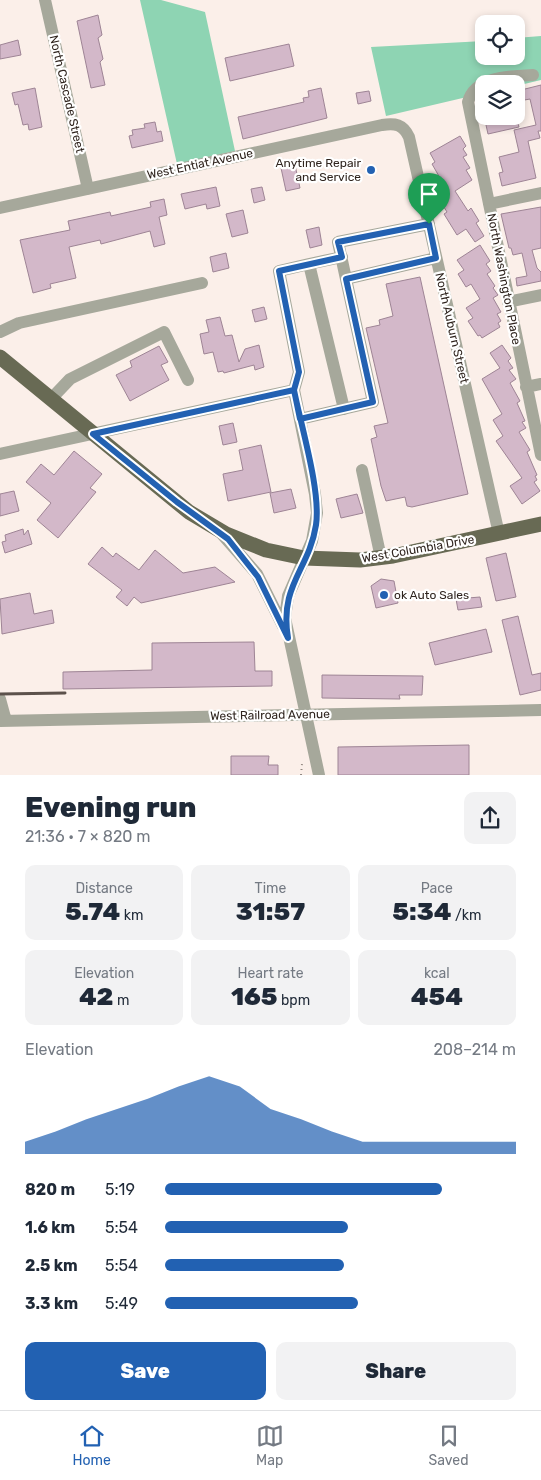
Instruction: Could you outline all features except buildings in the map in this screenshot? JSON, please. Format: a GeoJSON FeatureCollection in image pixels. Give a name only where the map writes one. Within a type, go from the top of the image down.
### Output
{"type":"FeatureCollection","features":[{"type":"Feature","properties":{"kind":"main road","name":"West Columbia Drive"},"geometry":{"type":"LineString","coordinates":[[0,357],[177,502],[217,529],[256,547],[286,556],[304,558],[351,560],[381,558],[541,524]]}},
{"type":"Feature","properties":{"kind":"street","name":"North Cascade Street"},"geometry":{"type":"LineString","coordinates":[[45,0],[88,189]]}},
{"type":"Feature","properties":{"kind":"street","name":"North Washington Place"},"geometry":{"type":"LineString","coordinates":[[533,75],[490,80],[473,91],[468,102],[526,388],[538,430],[541,455]]}},
{"type":"Feature","properties":{"kind":"street","name":"West Entiat Avenue"},"geometry":{"type":"LineString","coordinates":[[0,208],[382,125],[392,124],[401,126]]}},
{"type":"Feature","properties":{"kind":"street","name":"North Auburn Street"},"geometry":{"type":"LineString","coordinates":[[401,126],[409,136],[499,534]]}},
{"type":"Feature","properties":{"kind":"street"},"geometry":{"type":"LineString","coordinates":[[489,204],[541,193]]}},
{"type":"Feature","properties":{"kind":"street"},"geometry":{"type":"LineString","coordinates":[[300,419],[373,402],[338,242],[429,224]]}},
{"type":"Feature","properties":{"kind":"street"},"geometry":{"type":"LineString","coordinates":[[319,775],[288,638],[286,618],[287,603],[314,533],[317,507],[294,390],[299,372],[279,271],[342,257]]}},
{"type":"Feature","properties":{"kind":"street"},"geometry":{"type":"LineString","coordinates":[[346,279],[436,258]]}},
{"type":"Feature","properties":{"kind":"street"},"geometry":{"type":"LineString","coordinates":[[309,264],[344,409]]}},
{"type":"Feature","properties":{"kind":"street"},"geometry":{"type":"LineString","coordinates":[[0,332],[20,323],[202,283]]}},
{"type":"Feature","properties":{"kind":"street"},"geometry":{"type":"LineString","coordinates":[[508,302],[541,295]]}},
{"type":"Feature","properties":{"kind":"street"},"geometry":{"type":"LineString","coordinates":[[51,399],[70,379],[164,332],[188,380]]}},
{"type":"Feature","properties":{"kind":"street"},"geometry":{"type":"LineString","coordinates":[[526,388],[541,384]]}},
{"type":"Feature","properties":{"kind":"street"},"geometry":{"type":"LineString","coordinates":[[0,454],[294,390]]}},
{"type":"Feature","properties":{"kind":"street"},"geometry":{"type":"LineString","coordinates":[[362,470],[381,558]]}},
{"type":"Feature","properties":{"kind":"street"},"geometry":{"type":"LineString","coordinates":[[217,529],[236,547],[256,574],[288,638]]}},
{"type":"Feature","properties":{"kind":"street"},"geometry":{"type":"LineString","coordinates":[[0,699],[3,721]]}},
{"type":"Feature","properties":{"kind":"street","name":"West Railroad Avenue"},"geometry":{"type":"LineString","coordinates":[[3,721],[541,710]]}},
{"type":"Feature","properties":{"kind":"path"},"geometry":{"type":"LineString","coordinates":[[301,775],[302,764]]}},
{"type":"Feature","properties":{"kind":"green space"},"geometry":{"type":"Polygon","coordinates":[[[140,0],[161,0],[205,12],[235,151],[177,164],[140,0]]]}},
{"type":"Feature","properties":{"kind":"green space"},"geometry":{"type":"Polygon","coordinates":[[[541,36],[541,80],[525,84],[525,75],[475,75],[475,95],[386,116],[371,47],[475,41],[475,65],[525,65],[525,37],[541,36]]]}},
{"type":"Feature","properties":{"kind":"railway"},"geometry":{"type":"LineString","coordinates":[[0,694],[65,693]]}},
{"type":"Feature","properties":{"kind":"place","name":"Anytime Repair and Service"},"geometry":{"type":"Point","coordinates":[371,170]}},
{"type":"Feature","properties":{"kind":"place","name":"ok Auto Sales"},"geometry":{"type":"Point","coordinates":[384,595]}},
{"type":"Feature","properties":{"kind":"route"},"geometry":{"type":"LineString","coordinates":[[429,224],[338,242],[342,257],[279,271],[299,372],[294,390],[317,507],[316,526],[312,541],[291,589],[287,603],[286,625],[288,638],[271,599],[258,577],[228,539],[217,529],[189,512],[93,434],[294,390],[300,419],[373,402],[346,279],[436,258],[429,224]]}}]}
